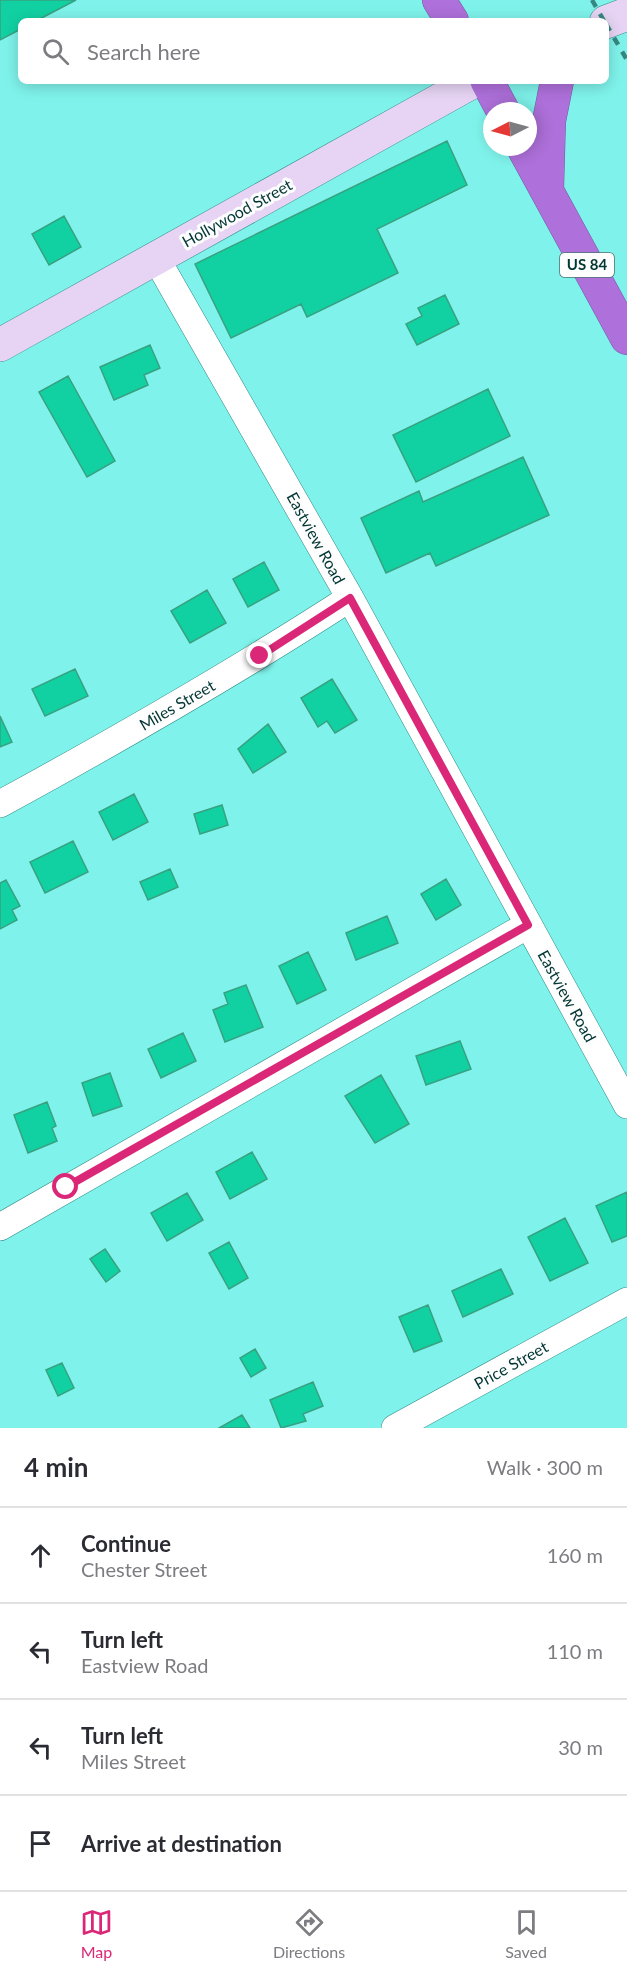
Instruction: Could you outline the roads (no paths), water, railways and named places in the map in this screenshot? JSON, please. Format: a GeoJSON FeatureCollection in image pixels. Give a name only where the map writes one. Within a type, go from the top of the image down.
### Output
{"type":"FeatureCollection","features":[{"type":"Feature","properties":{"kind":"highway"},"geometry":{"type":"LineString","coordinates":[[439,0],[450,18]]}},
{"type":"Feature","properties":{"kind":"highway"},"geometry":{"type":"LineString","coordinates":[[489,84],[498,102]]}},
{"type":"Feature","properties":{"kind":"highway"},"geometry":{"type":"LineString","coordinates":[[547,192],[549,121],[556,84]]}},
{"type":"Feature","properties":{"kind":"highway","name":"US 84"},"geometry":{"type":"LineString","coordinates":[[528,156],[627,338]]}},
{"type":"Feature","properties":{"kind":"street"},"geometry":{"type":"LineString","coordinates":[[609,21],[627,14]]}},
{"type":"Feature","properties":{"kind":"street","name":"Hollywood Street"},"geometry":{"type":"LineString","coordinates":[[0,345],[469,84]]}},
{"type":"Feature","properties":{"kind":"street","name":"Eastview Road"},"geometry":{"type":"LineString","coordinates":[[156,258],[350,598],[627,1105]]}},
{"type":"Feature","properties":{"kind":"street","name":"Miles Street"},"geometry":{"type":"LineString","coordinates":[[0,804],[106,746],[250,662],[350,598]]}},
{"type":"Feature","properties":{"kind":"street"},"geometry":{"type":"LineString","coordinates":[[0,1227],[528,925]]}},
{"type":"Feature","properties":{"kind":"street","name":"Price Street"},"geometry":{"type":"LineString","coordinates":[[395,1428],[627,1301]]}},
{"type":"Feature","properties":{"kind":"railway"},"geometry":{"type":"LineString","coordinates":[[592,0],[602,18]]}},
{"type":"Feature","properties":{"kind":"railway"},"geometry":{"type":"LineString","coordinates":[[609,29],[627,60]]}}]}
